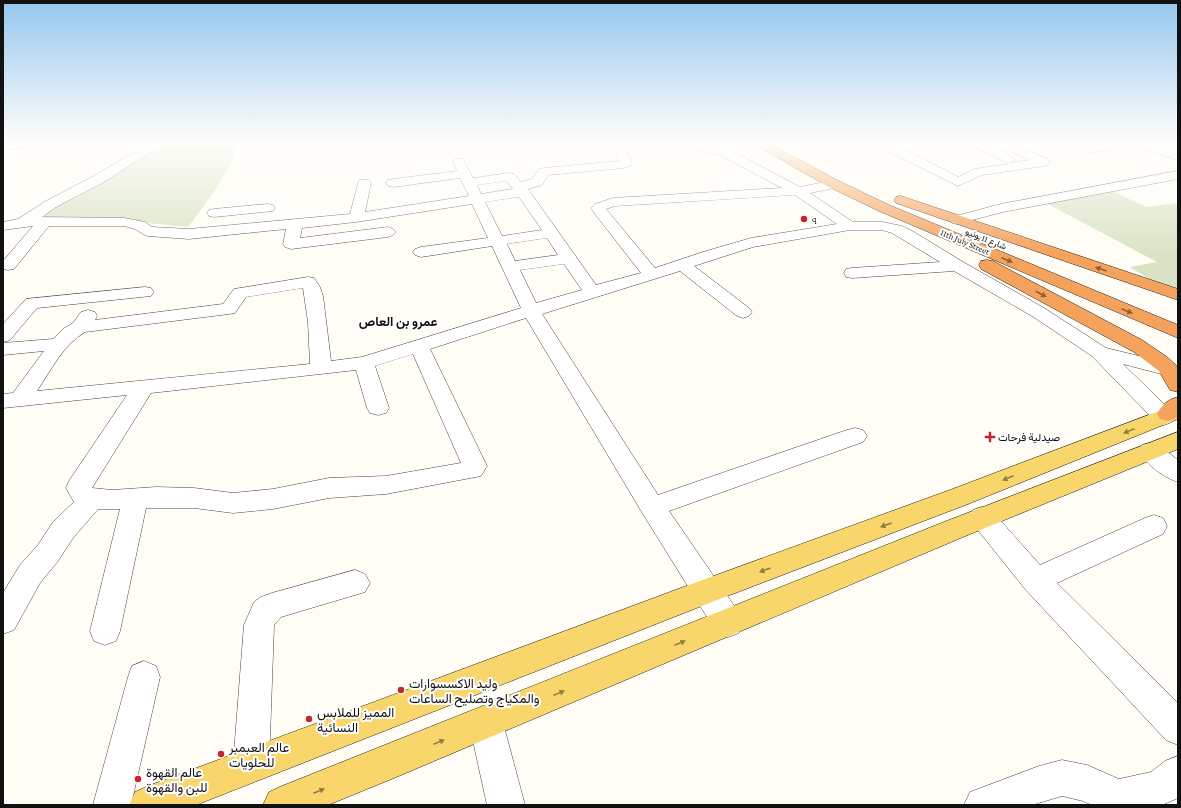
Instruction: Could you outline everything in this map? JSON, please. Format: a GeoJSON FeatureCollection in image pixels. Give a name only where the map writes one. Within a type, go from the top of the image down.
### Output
{"type":"FeatureCollection","features":[{"type":"Feature","properties":{"kind":"highway","name":"11th July Street"},"geometry":{"type":"LineString","coordinates":[[828,180],[834,184],[882,201],[1178,332]]}},
{"type":"Feature","properties":{"kind":"highway","name":"شارع 11يونيو"},"geometry":{"type":"LineString","coordinates":[[842,180],[882,201],[942,221],[1156,307]]}},
{"type":"Feature","properties":{"kind":"highway"},"geometry":{"type":"LineString","coordinates":[[882,201],[957,220],[1178,295]]}},
{"type":"Feature","properties":{"kind":"highway"},"geometry":{"type":"LineString","coordinates":[[882,201],[919,230],[1135,344],[1174,367],[1178,385]]}},
{"type":"Feature","properties":{"kind":"main road"},"geometry":{"type":"LineString","coordinates":[[282,805],[486,723],[982,518],[1150,451],[1173,417]]}},
{"type":"Feature","properties":{"kind":"main road"},"geometry":{"type":"LineString","coordinates":[[148,805],[707,592],[1173,417]]}},
{"type":"Feature","properties":{"kind":"street"},"geometry":{"type":"LineString","coordinates":[[24,222],[51,204],[97,180]]}},
{"type":"Feature","properties":{"kind":"street"},"geometry":{"type":"LineString","coordinates":[[393,183],[454,180]]}},
{"type":"Feature","properties":{"kind":"street"},"geometry":{"type":"LineString","coordinates":[[3,226],[24,222],[45,221],[124,222],[140,225],[148,231],[171,234],[189,234],[356,218],[465,180]]}},
{"type":"Feature","properties":{"kind":"street"},"geometry":{"type":"LineString","coordinates":[[467,180],[531,311],[652,507],[728,623]]}},
{"type":"Feature","properties":{"kind":"street"},"geometry":{"type":"LineString","coordinates":[[471,180],[521,189],[539,180]]}},
{"type":"Feature","properties":{"kind":"street"},"geometry":{"type":"LineString","coordinates":[[777,180],[798,191],[850,226]]}},
{"type":"Feature","properties":{"kind":"street"},"geometry":{"type":"LineString","coordinates":[[950,180],[954,182],[964,180]]}},
{"type":"Feature","properties":{"kind":"street"},"geometry":{"type":"LineString","coordinates":[[957,220],[1001,208],[1153,180]]}},
{"type":"Feature","properties":{"kind":"street"},"geometry":{"type":"LineString","coordinates":[[356,218],[364,183]]}},
{"type":"Feature","properties":{"kind":"street"},"geometry":{"type":"LineString","coordinates":[[652,275],[598,208],[613,202],[798,191],[834,184]]}},
{"type":"Feature","properties":{"kind":"street"},"geometry":{"type":"LineString","coordinates":[[521,189],[592,292]]}},
{"type":"Feature","properties":{"kind":"street"},"geometry":{"type":"LineString","coordinates":[[214,213],[270,204],[262,227]]}},
{"type":"Feature","properties":{"kind":"street"},"geometry":{"type":"LineString","coordinates":[[8,265],[45,221]]}},
{"type":"Feature","properties":{"kind":"street"},"geometry":{"type":"LineString","coordinates":[[295,224],[291,244],[388,232]]}},
{"type":"Feature","properties":{"kind":"street"},"geometry":{"type":"LineString","coordinates":[[11,400],[321,369],[364,363],[592,292],[652,275],[709,254],[773,238],[850,226],[870,225],[897,229],[910,235],[958,266],[1038,312],[1099,352],[1173,417]]}},
{"type":"Feature","properties":{"kind":"street"},"geometry":{"type":"LineString","coordinates":[[421,252],[552,233]]}},
{"type":"Feature","properties":{"kind":"street"},"geometry":{"type":"LineString","coordinates":[[510,267],[569,258]]}},
{"type":"Feature","properties":{"kind":"street"},"geometry":{"type":"LineString","coordinates":[[681,264],[743,312]]}},
{"type":"Feature","properties":{"kind":"street"},"geometry":{"type":"LineString","coordinates":[[852,273],[958,266]]}},
{"type":"Feature","properties":{"kind":"street"},"geometry":{"type":"LineString","coordinates":[[11,400],[70,333],[80,327],[229,309],[240,293],[308,282],[312,285],[316,303],[321,369]]}},
{"type":"Feature","properties":{"kind":"street"},"geometry":{"type":"LineString","coordinates":[[3,336],[32,302],[146,292]]}},
{"type":"Feature","properties":{"kind":"street"},"geometry":{"type":"LineString","coordinates":[[80,327],[101,296]]}},
{"type":"Feature","properties":{"kind":"street"},"geometry":{"type":"LineString","coordinates":[[3,349],[60,344]]}},
{"type":"Feature","properties":{"kind":"street"},"geometry":{"type":"LineString","coordinates":[[144,387],[82,481],[79,488],[82,494],[92,498],[112,500],[156,497],[186,498],[233,503],[273,499],[329,488],[386,485],[472,470],[475,466],[459,428],[419,346]]}},
{"type":"Feature","properties":{"kind":"street"},"geometry":{"type":"LineString","coordinates":[[1099,352],[1174,367]]}},
{"type":"Feature","properties":{"kind":"street"},"geometry":{"type":"LineString","coordinates":[[364,363],[378,408]]}},
{"type":"Feature","properties":{"kind":"street"},"geometry":{"type":"LineString","coordinates":[[652,507],[855,436]]}},
{"type":"Feature","properties":{"kind":"street"},"geometry":{"type":"LineString","coordinates":[[1150,451],[1178,473]]}},
{"type":"Feature","properties":{"kind":"street"},"geometry":{"type":"LineString","coordinates":[[3,620],[30,574],[48,553],[63,530],[92,498]]}},
{"type":"Feature","properties":{"kind":"street"},"geometry":{"type":"LineString","coordinates":[[105,631],[135,499]]}},
{"type":"Feature","properties":{"kind":"street"},"geometry":{"type":"LineString","coordinates":[[982,518],[1035,580],[1178,728]]}},
{"type":"Feature","properties":{"kind":"street"},"geometry":{"type":"LineString","coordinates":[[1035,580],[1154,526]]}},
{"type":"Feature","properties":{"kind":"street"},"geometry":{"type":"LineString","coordinates":[[251,765],[258,625],[262,618],[272,606],[355,583]]}},
{"type":"Feature","properties":{"kind":"street"},"geometry":{"type":"LineString","coordinates":[[112,805],[144,677]]}},
{"type":"Feature","properties":{"kind":"street"},"geometry":{"type":"LineString","coordinates":[[486,723],[506,805]]}},
{"type":"Feature","properties":{"kind":"street"},"geometry":{"type":"LineString","coordinates":[[983,805],[1039,784],[1062,778],[1087,783],[1118,798],[1151,791],[1165,785],[1178,774]]}},
{"type":"Feature","properties":{"kind":"green space"},"geometry":{"type":"Polygon","coordinates":[[[106,180],[222,180],[188,227],[106,219],[47,218],[45,214],[60,203],[78,197],[106,180]]]}},
{"type":"Feature","properties":{"kind":"green space"},"geometry":{"type":"Polygon","coordinates":[[[1112,191],[1146,207],[1178,203],[1178,291],[1155,283],[1130,267],[1157,262],[1048,204],[1112,191]]]}},
{"type":"Feature","properties":{"kind":"place","name":"q"},"geometry":{"type":"Point","coordinates":[804,219]}},
{"type":"Feature","properties":{"kind":"place","name":"صيدلية فرحات"},"geometry":{"type":"Point","coordinates":[990,437]}},
{"type":"Feature","properties":{"kind":"place","name":"وليد الاكسسوارات والمكياج وتصليح الساعات"},"geometry":{"type":"Point","coordinates":[401,690]}},
{"type":"Feature","properties":{"kind":"place","name":"المميز للملابس النسائية"},"geometry":{"type":"Point","coordinates":[309,719]}},
{"type":"Feature","properties":{"kind":"place","name":"عالم العبمبر للحلويات"},"geometry":{"type":"Point","coordinates":[221,754]}},
{"type":"Feature","properties":{"kind":"place","name":"عالم القهوة للبن والقهوة"},"geometry":{"type":"Point","coordinates":[138,779]}},
{"type":"Feature","properties":{"kind":"district","name":"عمرو بن العاص"},"geometry":{"type":"Point","coordinates":[398,321]}}]}
